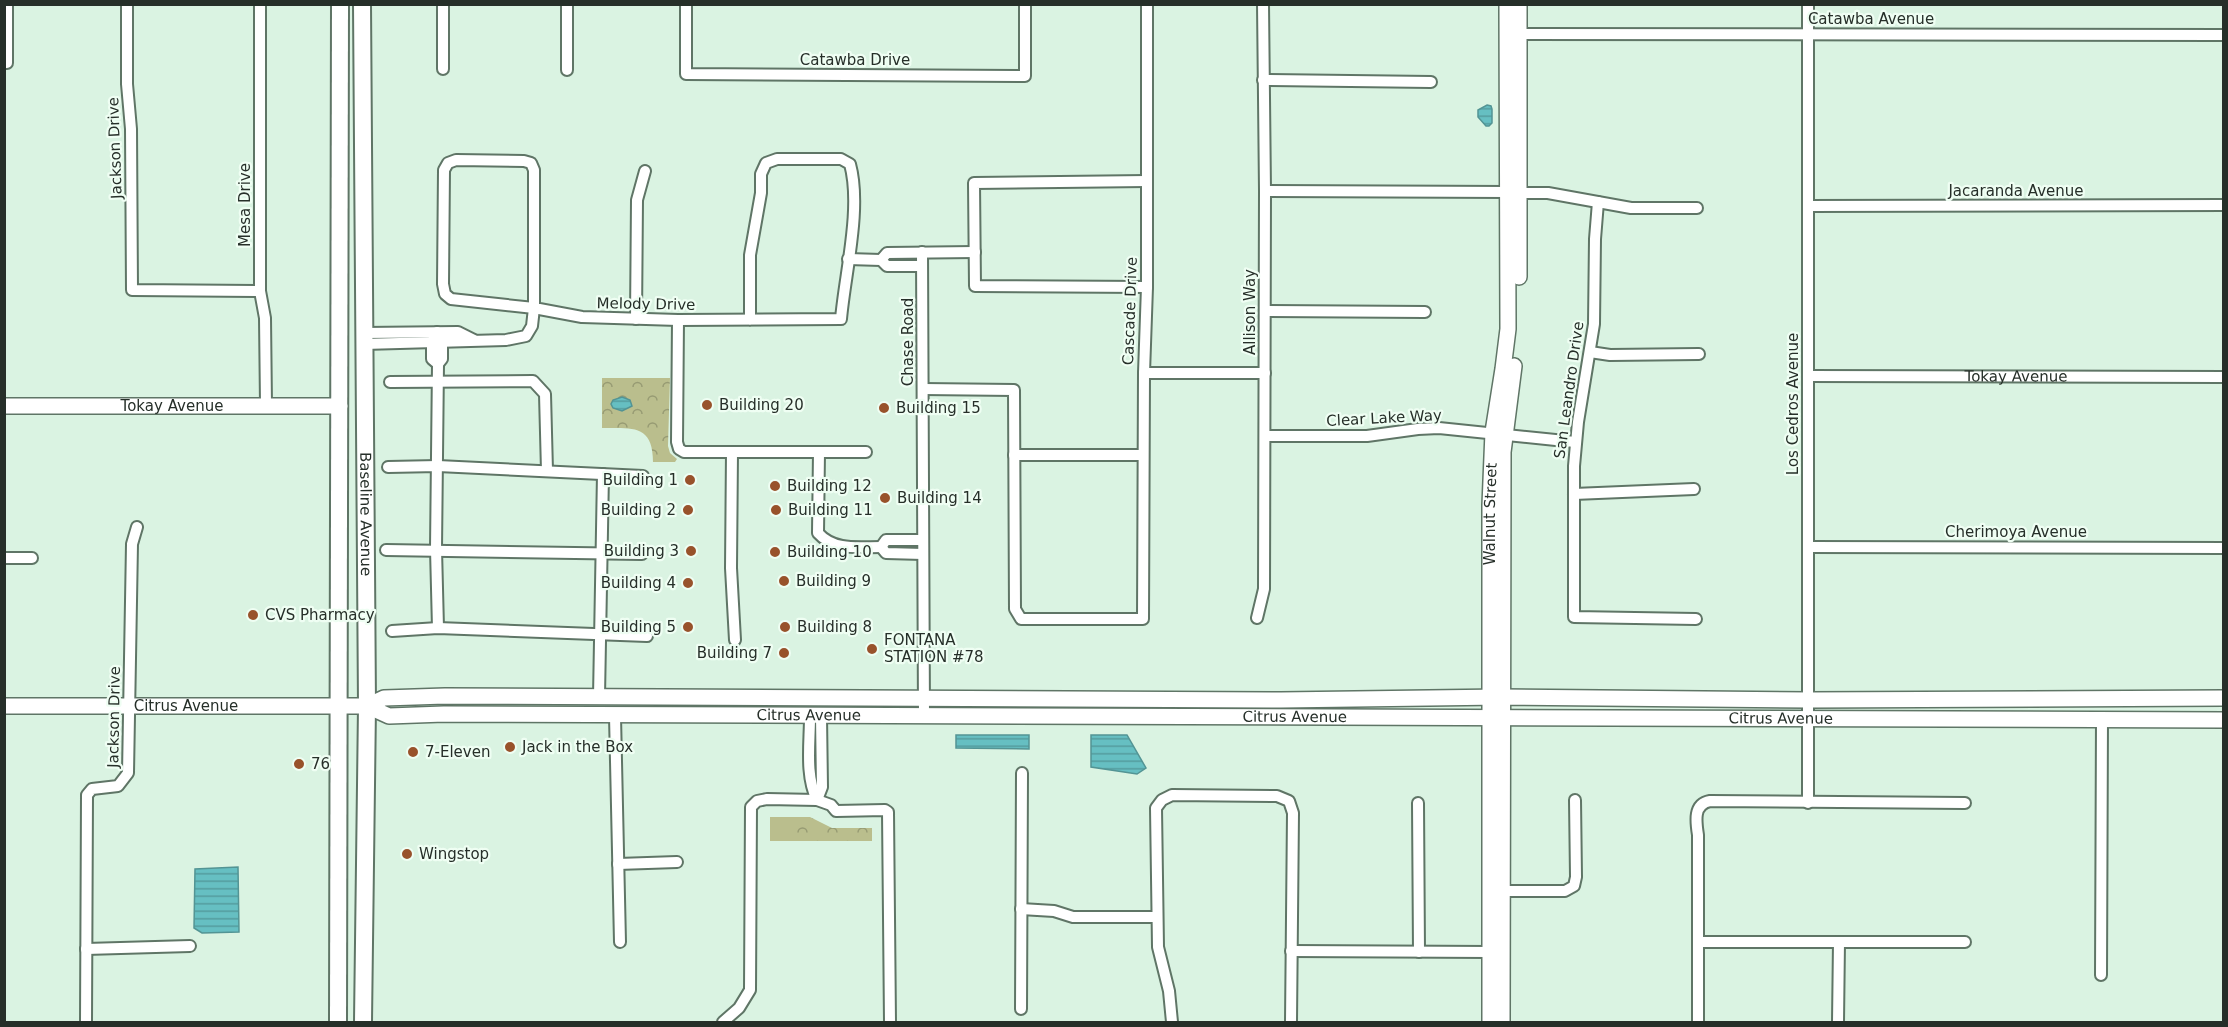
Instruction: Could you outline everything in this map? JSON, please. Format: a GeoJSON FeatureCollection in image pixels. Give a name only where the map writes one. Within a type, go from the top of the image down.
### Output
{"type":"FeatureCollection","features":[{"type":"Feature","properties":{"kind":"main road","name":"Baseline Avenue"},"geometry":{"type":"LineString","coordinates":[[338,1023],[340,4]]}},
{"type":"Feature","properties":{"kind":"main road","name":"Baseline Avenue"},"geometry":{"type":"LineString","coordinates":[[362,4],[368,706],[363,1023]]}},
{"type":"Feature","properties":{"kind":"main road","name":"Walnut Street"},"geometry":{"type":"LineString","coordinates":[[1508,4],[1514,193]]}},
{"type":"Feature","properties":{"kind":"main road","name":"Walnut Street"},"geometry":{"type":"LineString","coordinates":[[1490,1023],[1496,717],[1498,433],[1508,329],[1519,4]]}},
{"type":"Feature","properties":{"kind":"main road","name":"Tokay Avenue"},"geometry":{"type":"LineString","coordinates":[[4,406],[340,406]]}},
{"type":"Feature","properties":{"kind":"main road","name":"Citrus Avenue"},"geometry":{"type":"LineString","coordinates":[[368,706],[390,697],[1281,700],[1496,697],[1809,700],[2223,698]]}},
{"type":"Feature","properties":{"kind":"main road","name":"Citrus Avenue"},"geometry":{"type":"LineString","coordinates":[[4,706],[368,706],[389,716],[444,714],[2223,720]]}},
{"type":"Feature","properties":{"kind":"main road","name":"Walnut Street"},"geometry":{"type":"LineString","coordinates":[[1496,717],[1502,891],[1502,1023]]}},
{"type":"Feature","properties":{"kind":"street"},"geometry":{"type":"LineString","coordinates":[[6,63],[7,4]]}},
{"type":"Feature","properties":{"kind":"street","name":"Jackson Drive"},"geometry":{"type":"LineString","coordinates":[[128,4],[127,84],[131,129],[132,290],[260,291]]}},
{"type":"Feature","properties":{"kind":"street","name":"Mesa Drive"},"geometry":{"type":"LineString","coordinates":[[260,4],[260,291],[265,318],[266,405]]}},
{"type":"Feature","properties":{"kind":"street"},"geometry":{"type":"LineString","coordinates":[[442,4],[442,69]]}},
{"type":"Feature","properties":{"kind":"street"},"geometry":{"type":"LineString","coordinates":[[567,4],[567,70]]}},
{"type":"Feature","properties":{"kind":"street","name":"Catawba Drive"},"geometry":{"type":"LineString","coordinates":[[686,4],[686,74],[1024,76],[1024,4]]}},
{"type":"Feature","properties":{"kind":"street","name":"Cascade Drive"},"geometry":{"type":"LineString","coordinates":[[1014,455],[1015,609],[1021,619],[1143,618],[1143,373],[1147,286],[1147,4]]}},
{"type":"Feature","properties":{"kind":"street","name":"Allison Way"},"geometry":{"type":"LineString","coordinates":[[1257,618],[1264,589],[1266,192],[1263,4]]}},
{"type":"Feature","properties":{"kind":"street","name":"Los Cedros Avenue"},"geometry":{"type":"LineString","coordinates":[[1808,4],[1808,803]]}},
{"type":"Feature","properties":{"kind":"street","name":"Catawba Avenue"},"geometry":{"type":"LineString","coordinates":[[1519,34],[2223,35]]}},
{"type":"Feature","properties":{"kind":"street"},"geometry":{"type":"LineString","coordinates":[[1263,80],[1431,82]]}},
{"type":"Feature","properties":{"kind":"street"},"geometry":{"type":"LineString","coordinates":[[750,320],[750,255],[761,193],[761,174],[766,163],[777,159],[841,159],[850,164],[853,176],[848,259],[881,260],[887,266],[922,266]]}},
{"type":"Feature","properties":{"kind":"street","name":"Melody Drive"},"geometry":{"type":"LineString","coordinates":[[534,308],[534,170],[531,163],[524,160],[456,160],[448,163],[444,170],[443,284],[445,294],[451,299],[534,308],[582,317],[678,320],[841,319],[848,259]]}},
{"type":"Feature","properties":{"kind":"street"},"geometry":{"type":"LineString","coordinates":[[636,319],[637,200],[645,171]]}},
{"type":"Feature","properties":{"kind":"street"},"geometry":{"type":"LineString","coordinates":[[1147,181],[974,183],[975,286],[1147,286]]}},
{"type":"Feature","properties":{"kind":"street"},"geometry":{"type":"LineString","coordinates":[[1266,192],[1548,193],[1631,208],[1697,208]]}},
{"type":"Feature","properties":{"kind":"street","name":"San Leandro Drive"},"geometry":{"type":"LineString","coordinates":[[1598,202],[1594,238],[1594,324],[1575,442],[1574,617],[1696,619]]}},
{"type":"Feature","properties":{"kind":"street","name":"Jacaranda Avenue"},"geometry":{"type":"LineString","coordinates":[[1808,206],[2223,206]]}},
{"type":"Feature","properties":{"kind":"street","name":"Chase Road"},"geometry":{"type":"LineString","coordinates":[[922,252],[924,716]]}},
{"type":"Feature","properties":{"kind":"street"},"geometry":{"type":"LineString","coordinates":[[881,260],[887,253],[975,252]]}},
{"type":"Feature","properties":{"kind":"street"},"geometry":{"type":"LineString","coordinates":[[364,339],[437,343],[506,340],[526,336],[532,326],[534,308]]}},
{"type":"Feature","properties":{"kind":"street"},"geometry":{"type":"LineString","coordinates":[[1266,311],[1425,312]]}},
{"type":"Feature","properties":{"kind":"street"},"geometry":{"type":"LineString","coordinates":[[678,320],[677,442],[679,449],[684,452],[866,452]]}},
{"type":"Feature","properties":{"kind":"street"},"geometry":{"type":"LineString","coordinates":[[437,332],[437,343],[432,359],[438,364],[439,381],[436,549],[438,628]]}},
{"type":"Feature","properties":{"kind":"street"},"geometry":{"type":"LineString","coordinates":[[364,339],[458,332],[475,340]]}},
{"type":"Feature","properties":{"kind":"street"},"geometry":{"type":"LineString","coordinates":[[1590,352],[1611,355],[1699,354]]}},
{"type":"Feature","properties":{"kind":"street"},"geometry":{"type":"LineString","coordinates":[[1143,373],[1265,373]]}},
{"type":"Feature","properties":{"kind":"street","name":"Tokay Avenue"},"geometry":{"type":"LineString","coordinates":[[1808,376],[2223,377]]}},
{"type":"Feature","properties":{"kind":"street"},"geometry":{"type":"LineString","coordinates":[[390,382],[533,381],[545,394],[546,471]]}},
{"type":"Feature","properties":{"kind":"street"},"geometry":{"type":"LineString","coordinates":[[923,389],[1014,390],[1014,455],[1143,454]]}},
{"type":"Feature","properties":{"kind":"street","name":"Clear Lake Way"},"geometry":{"type":"LineString","coordinates":[[1265,436],[1367,436],[1418,429],[1498,433],[1575,442]]}},
{"type":"Feature","properties":{"kind":"street"},"geometry":{"type":"LineString","coordinates":[[732,452],[731,568],[735,640]]}},
{"type":"Feature","properties":{"kind":"street"},"geometry":{"type":"LineString","coordinates":[[819,452],[818,533],[827,543],[839,546],[878,547],[885,553],[923,554]]}},
{"type":"Feature","properties":{"kind":"street"},"geometry":{"type":"LineString","coordinates":[[388,467],[438,466],[643,476]]}},
{"type":"Feature","properties":{"kind":"street"},"geometry":{"type":"LineString","coordinates":[[599,697],[603,474]]}},
{"type":"Feature","properties":{"kind":"street"},"geometry":{"type":"LineString","coordinates":[[1574,494],[1694,489]]}},
{"type":"Feature","properties":{"kind":"street","name":"Jackson Drive"},"geometry":{"type":"LineString","coordinates":[[86,1023],[87,795],[92,789],[118,786],[128,773],[132,544],[137,527]]}},
{"type":"Feature","properties":{"kind":"street"},"geometry":{"type":"LineString","coordinates":[[878,547],[886,540],[923,540]]}},
{"type":"Feature","properties":{"kind":"street","name":"Cherimoya Avenue"},"geometry":{"type":"LineString","coordinates":[[1809,547],[2223,548]]}},
{"type":"Feature","properties":{"kind":"street"},"geometry":{"type":"LineString","coordinates":[[386,550],[642,554]]}},
{"type":"Feature","properties":{"kind":"street"},"geometry":{"type":"LineString","coordinates":[[4,558],[32,558]]}},
{"type":"Feature","properties":{"kind":"street"},"geometry":{"type":"LineString","coordinates":[[392,631],[438,628],[647,636]]}},
{"type":"Feature","properties":{"kind":"street"},"geometry":{"type":"LineString","coordinates":[[615,716],[620,942]]}},
{"type":"Feature","properties":{"kind":"street"},"geometry":{"type":"LineString","coordinates":[[815,716],[810,776],[811,788],[817,800]]}},
{"type":"Feature","properties":{"kind":"street"},"geometry":{"type":"LineString","coordinates":[[2101,975],[2102,719]]}},
{"type":"Feature","properties":{"kind":"street"},"geometry":{"type":"LineString","coordinates":[[1021,1009],[1022,773]]}},
{"type":"Feature","properties":{"kind":"street"},"geometry":{"type":"LineString","coordinates":[[1172,1023],[1169,991],[1158,947],[1156,808],[1162,800],[1172,795],[1277,796],[1288,801],[1293,813],[1291,1023]]}},
{"type":"Feature","properties":{"kind":"street"},"geometry":{"type":"LineString","coordinates":[[723,1023],[739,1008],[750,990],[751,807],[757,801],[766,799],[817,800],[831,805],[836,811],[885,810],[888,812],[890,1023]]}},
{"type":"Feature","properties":{"kind":"street"},"geometry":{"type":"LineString","coordinates":[[1502,891],[1565,891],[1574,886],[1576,877],[1575,800]]}},
{"type":"Feature","properties":{"kind":"street"},"geometry":{"type":"LineString","coordinates":[[1698,1023],[1699,942],[1696,821],[1701,804],[1710,801],[1965,803]]}},
{"type":"Feature","properties":{"kind":"street"},"geometry":{"type":"LineString","coordinates":[[1418,803],[1419,952]]}},
{"type":"Feature","properties":{"kind":"street"},"geometry":{"type":"LineString","coordinates":[[618,864],[677,862]]}},
{"type":"Feature","properties":{"kind":"street"},"geometry":{"type":"LineString","coordinates":[[1021,909],[1054,911],[1073,917],[1157,917]]}},
{"type":"Feature","properties":{"kind":"street"},"geometry":{"type":"LineString","coordinates":[[1699,942],[1965,942]]}},
{"type":"Feature","properties":{"kind":"street"},"geometry":{"type":"LineString","coordinates":[[1838,1023],[1839,942]]}},
{"type":"Feature","properties":{"kind":"street"},"geometry":{"type":"LineString","coordinates":[[86,949],[190,946]]}},
{"type":"Feature","properties":{"kind":"street"},"geometry":{"type":"LineString","coordinates":[[1291,951],[1490,952]]}},
{"type":"Feature","properties":{"kind":"green space"},"geometry":{"type":"Polygon","coordinates":[[[602,378],[670,378],[668,446],[670,453],[677,459],[675,462],[653,462],[649,441],[639,431],[602,428],[602,378]]]}},
{"type":"Feature","properties":{"kind":"green space"},"geometry":{"type":"Polygon","coordinates":[[[770,817],[793,817],[793,841],[770,841],[770,817]]]}},
{"type":"Feature","properties":{"kind":"green space"},"geometry":{"type":"Polygon","coordinates":[[[793,817],[810,817],[832,828],[872,828],[872,841],[793,841],[793,817]]]}},
{"type":"Feature","properties":{"kind":"water"},"geometry":{"type":"Polygon","coordinates":[[[1487,105],[1492,109],[1492,123],[1489,126],[1486,126],[1478,117],[1478,110],[1487,105]]]}},
{"type":"Feature","properties":{"kind":"water"},"geometry":{"type":"Polygon","coordinates":[[[622,397],[630,400],[632,406],[622,411],[613,408],[611,404],[613,400],[622,397]]]}},
{"type":"Feature","properties":{"kind":"water"},"geometry":{"type":"Polygon","coordinates":[[[956,735],[1029,735],[1029,749],[956,748],[956,735]]]}},
{"type":"Feature","properties":{"kind":"water"},"geometry":{"type":"Polygon","coordinates":[[[1091,735],[1127,735],[1146,768],[1137,774],[1091,767],[1091,735]]]}},
{"type":"Feature","properties":{"kind":"water"},"geometry":{"type":"Polygon","coordinates":[[[238,867],[239,932],[202,933],[194,928],[195,869],[238,867]]]}},
{"type":"Feature","properties":{"kind":"place","name":"Building 20"},"geometry":{"type":"Point","coordinates":[707,405]}},
{"type":"Feature","properties":{"kind":"place","name":"Building 15"},"geometry":{"type":"Point","coordinates":[884,408]}},
{"type":"Feature","properties":{"kind":"place","name":"Building 1"},"geometry":{"type":"Point","coordinates":[690,480]}},
{"type":"Feature","properties":{"kind":"place","name":"Building 12"},"geometry":{"type":"Point","coordinates":[775,486]}},
{"type":"Feature","properties":{"kind":"place","name":"Building 14"},"geometry":{"type":"Point","coordinates":[885,498]}},
{"type":"Feature","properties":{"kind":"place","name":"Building 2"},"geometry":{"type":"Point","coordinates":[688,510]}},
{"type":"Feature","properties":{"kind":"place","name":"Building 11"},"geometry":{"type":"Point","coordinates":[776,510]}},
{"type":"Feature","properties":{"kind":"place","name":"Building 3"},"geometry":{"type":"Point","coordinates":[691,551]}},
{"type":"Feature","properties":{"kind":"place","name":"Building 10"},"geometry":{"type":"Point","coordinates":[775,552]}},
{"type":"Feature","properties":{"kind":"place","name":"Building 9"},"geometry":{"type":"Point","coordinates":[784,581]}},
{"type":"Feature","properties":{"kind":"place","name":"Building 4"},"geometry":{"type":"Point","coordinates":[688,583]}},
{"type":"Feature","properties":{"kind":"place","name":"CVS Pharmacy"},"geometry":{"type":"Point","coordinates":[253,615]}},
{"type":"Feature","properties":{"kind":"place","name":"Building 5"},"geometry":{"type":"Point","coordinates":[688,627]}},
{"type":"Feature","properties":{"kind":"place","name":"Building 8"},"geometry":{"type":"Point","coordinates":[785,627]}},
{"type":"Feature","properties":{"kind":"place","name":"FONTANA STATION #78"},"geometry":{"type":"Point","coordinates":[872,649]}},
{"type":"Feature","properties":{"kind":"place","name":"Building 7"},"geometry":{"type":"Point","coordinates":[784,653]}},
{"type":"Feature","properties":{"kind":"place","name":"Jack in the Box"},"geometry":{"type":"Point","coordinates":[510,747]}},
{"type":"Feature","properties":{"kind":"place","name":"7-Eleven"},"geometry":{"type":"Point","coordinates":[413,752]}},
{"type":"Feature","properties":{"kind":"place","name":"76"},"geometry":{"type":"Point","coordinates":[299,764]}},
{"type":"Feature","properties":{"kind":"place","name":"Wingstop"},"geometry":{"type":"Point","coordinates":[407,854]}}]}
